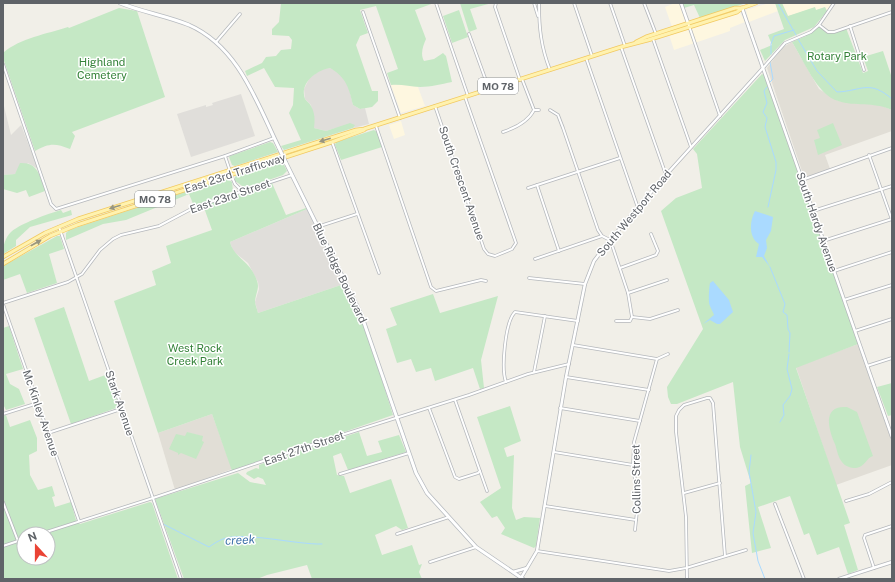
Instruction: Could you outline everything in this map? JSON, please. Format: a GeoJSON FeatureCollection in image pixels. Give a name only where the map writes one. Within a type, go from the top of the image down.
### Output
{"type":"FeatureCollection","features":[{"type":"Feature","properties":{"kind":"main road","name":"Blue Ridge Boulevard"},"geometry":{"type":"LineString","coordinates":[[120,3],[189,25],[216,42],[240,71],[361,314],[396,417],[422,486],[476,547],[522,578]]}},
{"type":"Feature","properties":{"kind":"main road","name":"MO 78"},"geometry":{"type":"LineString","coordinates":[[332,142],[466,96],[592,56],[653,39],[735,8],[742,8],[756,3]]}},
{"type":"Feature","properties":{"kind":"main road","name":"MO 78"},"geometry":{"type":"LineString","coordinates":[[633,44],[656,34],[689,25]]}},
{"type":"Feature","properties":{"kind":"main road","name":"East 23rd Trafficway"},"geometry":{"type":"LineString","coordinates":[[3,257],[59,226],[78,219],[356,130],[364,130]]}},
{"type":"Feature","properties":{"kind":"main road","name":"East 23rd Trafficway"},"geometry":{"type":"LineString","coordinates":[[3,264],[61,231],[332,142]]}},
{"type":"Feature","properties":{"kind":"street"},"geometry":{"type":"LineString","coordinates":[[436,3],[466,96]]}},
{"type":"Feature","properties":{"kind":"street"},"geometry":{"type":"LineString","coordinates":[[534,3],[538,17],[541,44],[550,70]]}},
{"type":"Feature","properties":{"kind":"street"},"geometry":{"type":"LineString","coordinates":[[538,17],[539,3]]}},
{"type":"Feature","properties":{"kind":"street"},"geometry":{"type":"LineString","coordinates":[[574,3],[592,56]]}},
{"type":"Feature","properties":{"kind":"street"},"geometry":{"type":"LineString","coordinates":[[610,3],[623,47],[666,175]]}},
{"type":"Feature","properties":{"kind":"street"},"geometry":{"type":"LineString","coordinates":[[644,3],[656,34]]}},
{"type":"Feature","properties":{"kind":"street"},"geometry":{"type":"LineString","coordinates":[[681,3],[720,116]]}},
{"type":"Feature","properties":{"kind":"street","name":"South Westport Road"},"geometry":{"type":"LineString","coordinates":[[522,578],[537,551],[566,377],[585,284],[594,261],[610,240],[666,175],[785,43],[811,32],[819,25],[834,3]]}},
{"type":"Feature","properties":{"kind":"street"},"geometry":{"type":"LineString","coordinates":[[495,4],[521,79],[534,110]]}},
{"type":"Feature","properties":{"kind":"street","name":"South Hardy Avenue"},"geometry":{"type":"LineString","coordinates":[[742,8],[892,437]]}},
{"type":"Feature","properties":{"kind":"street"},"geometry":{"type":"LineString","coordinates":[[363,12],[400,118]]}},
{"type":"Feature","properties":{"kind":"street"},"geometry":{"type":"LineString","coordinates":[[819,25],[828,32],[892,12]]}},
{"type":"Feature","properties":{"kind":"street"},"geometry":{"type":"LineString","coordinates":[[216,42],[240,14]]}},
{"type":"Feature","properties":{"kind":"street"},"geometry":{"type":"LineString","coordinates":[[850,26],[864,70]]}},
{"type":"Feature","properties":{"kind":"street"},"geometry":{"type":"LineString","coordinates":[[469,34],[489,89]]}},
{"type":"Feature","properties":{"kind":"street"},"geometry":{"type":"LineString","coordinates":[[653,39],[691,148]]}},
{"type":"Feature","properties":{"kind":"street"},"geometry":{"type":"LineString","coordinates":[[586,58],[638,208]]}},
{"type":"Feature","properties":{"kind":"street"},"geometry":{"type":"LineString","coordinates":[[3,64],[53,208],[58,209],[225,156],[274,138]]}},
{"type":"Feature","properties":{"kind":"street","name":"South Crescent Avenue"},"geometry":{"type":"LineString","coordinates":[[435,106],[485,252],[490,256],[495,256],[515,247],[516,243],[466,96]]}},
{"type":"Feature","properties":{"kind":"street"},"geometry":{"type":"LineString","coordinates":[[503,132],[518,126],[534,110],[539,110]]}},
{"type":"Feature","properties":{"kind":"street"},"geometry":{"type":"LineString","coordinates":[[550,110],[558,115],[598,230],[602,236],[610,240],[628,293],[632,316],[630,321],[616,322]]}},
{"type":"Feature","properties":{"kind":"street"},"geometry":{"type":"LineString","coordinates":[[376,126],[434,290],[436,291],[481,280],[486,282]]}},
{"type":"Feature","properties":{"kind":"street"},"geometry":{"type":"LineString","coordinates":[[332,142],[379,273]]}},
{"type":"Feature","properties":{"kind":"street"},"geometry":{"type":"LineString","coordinates":[[802,180],[892,148]]}},
{"type":"Feature","properties":{"kind":"street"},"geometry":{"type":"LineString","coordinates":[[225,156],[230,171]]}},
{"type":"Feature","properties":{"kind":"street"},"geometry":{"type":"LineString","coordinates":[[823,241],[892,219],[869,156]]}},
{"type":"Feature","properties":{"kind":"street"},"geometry":{"type":"LineString","coordinates":[[528,188],[620,158]]}},
{"type":"Feature","properties":{"kind":"street"},"geometry":{"type":"LineString","coordinates":[[231,175],[235,184],[242,191]]}},
{"type":"Feature","properties":{"kind":"street","name":"East 23rd Street"},"geometry":{"type":"LineString","coordinates":[[3,303],[68,282],[77,277],[87,269],[100,250],[113,239],[129,232],[165,224],[195,207],[292,175]]}},
{"type":"Feature","properties":{"kind":"street"},"geometry":{"type":"LineString","coordinates":[[235,184],[235,193]]}},
{"type":"Feature","properties":{"kind":"street"},"geometry":{"type":"LineString","coordinates":[[537,185],[559,251]]}},
{"type":"Feature","properties":{"kind":"street"},"geometry":{"type":"LineString","coordinates":[[813,212],[892,186]]}},
{"type":"Feature","properties":{"kind":"street"},"geometry":{"type":"LineString","coordinates":[[317,227],[357,214]]}},
{"type":"Feature","properties":{"kind":"street","name":"Stark Avenue"},"geometry":{"type":"LineString","coordinates":[[59,226],[181,579]]}},
{"type":"Feature","properties":{"kind":"street"},"geometry":{"type":"LineString","coordinates":[[620,268],[656,255],[658,251],[651,234]]}},
{"type":"Feature","properties":{"kind":"street"},"geometry":{"type":"LineString","coordinates":[[535,259],[602,236]]}},
{"type":"Feature","properties":{"kind":"street"},"geometry":{"type":"LineString","coordinates":[[834,271],[892,252]]}},
{"type":"Feature","properties":{"kind":"street"},"geometry":{"type":"LineString","coordinates":[[529,278],[585,284]]}},
{"type":"Feature","properties":{"kind":"street"},"geometry":{"type":"LineString","coordinates":[[628,293],[667,280]]}},
{"type":"Feature","properties":{"kind":"street"},"geometry":{"type":"LineString","coordinates":[[844,300],[892,285]]}},
{"type":"Feature","properties":{"kind":"street","name":"Mc Kinley Avenue"},"geometry":{"type":"LineString","coordinates":[[3,303],[79,522]]}},
{"type":"Feature","properties":{"kind":"street"},"geometry":{"type":"LineString","coordinates":[[632,316],[650,318],[678,310]]}},
{"type":"Feature","properties":{"kind":"street"},"geometry":{"type":"LineString","coordinates":[[506,382],[503,370],[512,315],[515,312],[578,321]]}},
{"type":"Feature","properties":{"kind":"street"},"geometry":{"type":"LineString","coordinates":[[534,372],[546,316]]}},
{"type":"Feature","properties":{"kind":"street"},"geometry":{"type":"LineString","coordinates":[[855,331],[892,319]]}},
{"type":"Feature","properties":{"kind":"street"},"geometry":{"type":"LineString","coordinates":[[573,345],[657,359],[668,354]]}},
{"type":"Feature","properties":{"kind":"street"},"geometry":{"type":"LineString","coordinates":[[867,366],[892,358]]}},
{"type":"Feature","properties":{"kind":"street","name":"Collins Street"},"geometry":{"type":"LineString","coordinates":[[635,530],[638,502],[634,465],[634,442],[657,359]]}},
{"type":"Feature","properties":{"kind":"street","name":"East 27th Street"},"geometry":{"type":"LineString","coordinates":[[56,529],[396,417],[455,400],[534,372],[569,364]]}},
{"type":"Feature","properties":{"kind":"street"},"geometry":{"type":"LineString","coordinates":[[566,377],[649,390]]}},
{"type":"Feature","properties":{"kind":"street"},"geometry":{"type":"LineString","coordinates":[[687,579],[687,532],[684,493],[676,432],[678,412],[687,404],[704,398],[710,399],[713,403],[725,556]]}},
{"type":"Feature","properties":{"kind":"street"},"geometry":{"type":"LineString","coordinates":[[455,400],[487,491]]}},
{"type":"Feature","properties":{"kind":"street"},"geometry":{"type":"LineString","coordinates":[[3,414],[38,403]]}},
{"type":"Feature","properties":{"kind":"street"},"geometry":{"type":"LineString","coordinates":[[428,408],[457,478],[478,473],[480,471]]}},
{"type":"Feature","properties":{"kind":"street"},"geometry":{"type":"LineString","coordinates":[[560,408],[640,421]]}},
{"type":"Feature","properties":{"kind":"street"},"geometry":{"type":"LineString","coordinates":[[48,433],[122,409]]}},
{"type":"Feature","properties":{"kind":"street"},"geometry":{"type":"LineString","coordinates":[[553,452],[634,465]]}},
{"type":"Feature","properties":{"kind":"street"},"geometry":{"type":"LineString","coordinates":[[340,474],[409,453]]}},
{"type":"Feature","properties":{"kind":"street"},"geometry":{"type":"LineString","coordinates":[[846,501],[869,494],[892,482]]}},
{"type":"Feature","properties":{"kind":"street"},"geometry":{"type":"LineString","coordinates":[[684,493],[720,483]]}},
{"type":"Feature","properties":{"kind":"street"},"geometry":{"type":"LineString","coordinates":[[3,502],[16,536]]}},
{"type":"Feature","properties":{"kind":"street"},"geometry":{"type":"LineString","coordinates":[[774,504],[804,579]]}},
{"type":"Feature","properties":{"kind":"street"},"geometry":{"type":"LineString","coordinates":[[544,506],[636,520]]}},
{"type":"Feature","properties":{"kind":"street"},"geometry":{"type":"LineString","coordinates":[[397,534],[449,517]]}},
{"type":"Feature","properties":{"kind":"street"},"geometry":{"type":"LineString","coordinates":[[874,568],[864,538],[865,535],[892,526]]}},
{"type":"Feature","properties":{"kind":"street"},"geometry":{"type":"LineString","coordinates":[[3,546],[16,542]]}},
{"type":"Feature","properties":{"kind":"street"},"geometry":{"type":"LineString","coordinates":[[430,562],[476,547]]}},
{"type":"Feature","properties":{"kind":"street"},"geometry":{"type":"LineString","coordinates":[[537,551],[669,571],[686,568],[746,550]]}},
{"type":"Feature","properties":{"kind":"street"},"geometry":{"type":"LineString","coordinates":[[839,579],[892,562]]}},
{"type":"Feature","properties":{"kind":"street"},"geometry":{"type":"LineString","coordinates":[[512,572],[527,567]]}},
{"type":"Feature","properties":{"kind":"shaded area"},"geometry":{"type":"Polygon","coordinates":[[[675,3],[680,3],[686,22],[672,27],[665,7],[675,3]]]}},
{"type":"Feature","properties":{"kind":"shaded area"},"geometry":{"type":"Polygon","coordinates":[[[769,3],[775,3],[778,11],[749,22],[746,10],[769,3]]]}},
{"type":"Feature","properties":{"kind":"shaded area"},"geometry":{"type":"Polygon","coordinates":[[[782,3],[832,3],[827,11],[825,7],[816,10],[815,8],[788,16],[782,3]]]}},
{"type":"Feature","properties":{"kind":"shaded area"},"geometry":{"type":"Polygon","coordinates":[[[740,12],[745,22],[730,28],[730,31],[674,50],[669,35],[740,12]]]}},
{"type":"Feature","properties":{"kind":"shaded area"},"geometry":{"type":"Polygon","coordinates":[[[792,42],[819,89],[838,101],[880,105],[892,110],[892,131],[825,155],[830,169],[806,177],[803,174],[767,68],[783,47],[792,42]]]}},
{"type":"Feature","properties":{"kind":"shaded area"},"geometry":{"type":"Polygon","coordinates":[[[330,68],[340,73],[348,84],[353,105],[360,109],[365,108],[369,124],[353,128],[354,125],[326,131],[314,128],[311,105],[305,99],[304,89],[310,77],[322,69],[330,68]]]}},
{"type":"Feature","properties":{"kind":"shaded area"},"geometry":{"type":"Polygon","coordinates":[[[402,84],[418,87],[425,106],[401,113],[391,85],[402,84]]]}},
{"type":"Feature","properties":{"kind":"shaded area"},"geometry":{"type":"Polygon","coordinates":[[[241,94],[255,136],[191,157],[177,114],[206,105],[206,107],[213,105],[212,103],[241,94]]]}},
{"type":"Feature","properties":{"kind":"shaded area"},"geometry":{"type":"Polygon","coordinates":[[[3,102],[11,135],[21,125],[38,169],[28,163],[15,174],[3,175],[3,102]]]}},
{"type":"Feature","properties":{"kind":"shaded area"},"geometry":{"type":"Polygon","coordinates":[[[401,121],[405,135],[394,139],[389,125],[401,121]]]}},
{"type":"Feature","properties":{"kind":"shaded area"},"geometry":{"type":"Polygon","coordinates":[[[307,209],[344,284],[258,313],[255,302],[259,289],[258,282],[248,263],[233,251],[230,242],[307,209]]]}},
{"type":"Feature","properties":{"kind":"shaded area"},"geometry":{"type":"Polygon","coordinates":[[[858,344],[892,442],[892,465],[836,485],[796,367],[858,344]]]}},
{"type":"Feature","properties":{"kind":"shaded area"},"geometry":{"type":"Polygon","coordinates":[[[212,414],[232,469],[175,490],[158,433],[212,414]]]}},
{"type":"Feature","properties":{"kind":"green space"},"geometry":{"type":"Polygon","coordinates":[[[281,3],[434,3],[415,10],[426,39],[422,50],[422,56],[424,61],[434,59],[443,53],[446,56],[452,82],[424,87],[391,85],[387,73],[398,69],[376,6],[360,10],[368,33],[360,36],[356,45],[372,91],[378,91],[378,101],[372,107],[360,109],[353,105],[348,88],[340,75],[330,68],[320,71],[310,78],[304,93],[305,99],[313,111],[315,119],[314,128],[326,131],[350,123],[355,125],[353,128],[284,150],[281,146],[301,140],[289,113],[293,105],[294,88],[275,87],[264,68],[247,76],[245,71],[262,63],[266,57],[276,56],[281,50],[291,49],[292,40],[289,36],[272,35],[272,29],[279,22],[281,3]]]}},
{"type":"Feature","properties":{"kind":"green space"},"geometry":{"type":"Polygon","coordinates":[[[460,3],[492,3],[470,9],[477,29],[469,32],[460,3]]]}},
{"type":"Feature","properties":{"kind":"green space"},"geometry":{"type":"Polygon","coordinates":[[[682,3],[746,3],[700,18],[694,5],[684,8],[682,3]]]}},
{"type":"Feature","properties":{"kind":"green space"},"geometry":{"type":"Polygon","coordinates":[[[775,3],[782,3],[788,16],[815,7],[816,10],[825,7],[827,11],[814,27],[785,40],[765,61],[760,50],[772,45],[768,35],[784,29],[775,3]]]}},
{"type":"Feature","properties":{"kind":"green space","name":"Highland Cemetery"},"geometry":{"type":"Polygon","coordinates":[[[119,8],[137,11],[165,97],[72,132],[75,136],[70,149],[56,145],[48,145],[35,151],[3,58],[3,53],[26,40],[68,27],[69,28],[119,8]]]}},
{"type":"Feature","properties":{"kind":"green space"},"geometry":{"type":"Polygon","coordinates":[[[459,10],[468,37],[452,43],[443,16],[459,10]]]}},
{"type":"Feature","properties":{"kind":"green space","name":"Rotary Park"},"geometry":{"type":"Polygon","coordinates":[[[819,25],[828,32],[846,28],[863,73],[868,71],[863,57],[883,51],[892,78],[892,110],[885,107],[851,104],[838,101],[830,97],[817,84],[792,42],[806,36],[806,34],[819,25]]]}},
{"type":"Feature","properties":{"kind":"green space"},"geometry":{"type":"Polygon","coordinates":[[[762,74],[764,75],[858,344],[796,368],[850,523],[844,525],[858,570],[848,574],[839,547],[817,555],[809,533],[804,535],[790,496],[758,507],[771,548],[752,553],[745,486],[751,483],[740,447],[733,382],[677,404],[671,404],[668,397],[667,387],[703,329],[661,211],[676,198],[702,188],[697,154],[693,149],[762,74]]]}},
{"type":"Feature","properties":{"kind":"green space"},"geometry":{"type":"Polygon","coordinates":[[[833,123],[842,145],[818,155],[814,140],[820,138],[817,130],[833,123]]]}},
{"type":"Feature","properties":{"kind":"green space"},"geometry":{"type":"Polygon","coordinates":[[[374,130],[377,132],[382,147],[341,160],[335,145],[336,142],[374,130]]]}},
{"type":"Feature","properties":{"kind":"green space"},"geometry":{"type":"Polygon","coordinates":[[[270,142],[273,143],[278,152],[235,166],[232,165],[230,156],[270,142]]]}},
{"type":"Feature","properties":{"kind":"green space"},"geometry":{"type":"Polygon","coordinates":[[[282,161],[287,171],[283,175],[245,188],[235,181],[235,177],[237,175],[282,161]]]}},
{"type":"Feature","properties":{"kind":"green space"},"geometry":{"type":"Polygon","coordinates":[[[20,163],[26,163],[35,167],[40,175],[45,191],[29,197],[26,190],[17,193],[3,189],[3,175],[15,174],[20,163]]]}},
{"type":"Feature","properties":{"kind":"green space"},"geometry":{"type":"Polygon","coordinates":[[[227,178],[232,182],[233,191],[194,206],[189,194],[126,220],[103,224],[66,240],[66,233],[69,230],[227,178]]]}},
{"type":"Feature","properties":{"kind":"green space","name":"West Rock Creek Park"},"geometry":{"type":"Polygon","coordinates":[[[272,183],[286,215],[306,208],[307,209],[230,242],[234,251],[248,265],[256,278],[258,288],[255,301],[258,313],[344,284],[361,320],[363,320],[393,415],[232,471],[212,414],[158,433],[114,301],[156,285],[152,271],[171,263],[166,246],[212,230],[203,205],[272,183]]]}},
{"type":"Feature","properties":{"kind":"green space"},"geometry":{"type":"Polygon","coordinates":[[[61,210],[63,213],[71,210],[72,215],[30,227],[16,240],[16,246],[3,254],[5,242],[11,232],[28,222],[61,210]]]}},
{"type":"Feature","properties":{"kind":"green space"},"geometry":{"type":"Polygon","coordinates":[[[57,236],[60,236],[64,249],[49,254],[57,283],[27,293],[20,274],[3,280],[3,266],[57,236]]]}},
{"type":"Feature","properties":{"kind":"green space"},"geometry":{"type":"Polygon","coordinates":[[[433,294],[440,313],[498,296],[481,360],[484,388],[480,389],[473,368],[435,381],[431,368],[416,372],[411,359],[397,363],[386,329],[397,325],[390,308],[433,294]]]}},
{"type":"Feature","properties":{"kind":"green space"},"geometry":{"type":"Polygon","coordinates":[[[64,307],[89,381],[108,374],[119,407],[71,424],[34,318],[64,307]]]}},
{"type":"Feature","properties":{"kind":"green space"},"geometry":{"type":"Polygon","coordinates":[[[9,326],[23,369],[6,374],[10,384],[19,389],[25,404],[6,410],[3,404],[3,328],[9,326]]]}},
{"type":"Feature","properties":{"kind":"green space"},"geometry":{"type":"Polygon","coordinates":[[[892,383],[892,415],[888,416],[877,387],[892,383]]]}},
{"type":"Feature","properties":{"kind":"green space"},"geometry":{"type":"Polygon","coordinates":[[[510,406],[521,441],[504,448],[507,457],[514,455],[512,508],[516,520],[524,517],[540,518],[536,546],[534,548],[501,534],[505,528],[497,516],[492,518],[480,502],[501,488],[477,417],[510,406]]]}},
{"type":"Feature","properties":{"kind":"green space"},"geometry":{"type":"Polygon","coordinates":[[[839,407],[847,407],[857,412],[873,456],[861,466],[856,468],[846,466],[841,460],[829,426],[830,414],[833,410],[839,407]]]}},
{"type":"Feature","properties":{"kind":"green space"},"geometry":{"type":"Polygon","coordinates":[[[6,415],[10,427],[30,420],[37,438],[37,451],[29,455],[30,475],[38,490],[52,486],[55,496],[52,497],[55,507],[71,502],[76,520],[80,524],[150,502],[152,503],[178,579],[3,579],[3,416],[6,415]]]}},
{"type":"Feature","properties":{"kind":"green space"},"geometry":{"type":"Polygon","coordinates":[[[187,432],[203,436],[202,441],[204,442],[196,459],[181,453],[178,455],[178,453],[169,449],[176,434],[185,436],[187,432]]]}},
{"type":"Feature","properties":{"kind":"green space"},"geometry":{"type":"Polygon","coordinates":[[[359,432],[367,456],[382,452],[378,441],[399,435],[406,452],[348,470],[341,453],[333,456],[337,475],[344,476],[350,493],[391,479],[408,528],[402,530],[396,526],[375,535],[382,555],[412,545],[419,565],[422,564],[419,572],[422,579],[312,579],[307,565],[257,579],[184,579],[155,499],[238,473],[250,482],[266,485],[263,479],[258,477],[254,479],[246,474],[247,472],[256,468],[259,469],[259,465],[264,463],[359,432]]]}},
{"type":"Feature","properties":{"kind":"water"},"geometry":{"type":"Polygon","coordinates":[[[755,211],[773,217],[771,231],[766,240],[767,248],[764,256],[770,267],[762,257],[756,257],[759,244],[753,238],[751,229],[755,211]]]}},
{"type":"Feature","properties":{"kind":"water"},"geometry":{"type":"Polygon","coordinates":[[[713,281],[729,300],[733,312],[720,324],[710,320],[703,324],[714,315],[709,304],[710,283],[713,281]]]}},
{"type":"Feature","properties":{"kind":"waterway"},"geometry":{"type":"LineString","coordinates":[[778,3],[796,35]]}},
{"type":"Feature","properties":{"kind":"waterway"},"geometry":{"type":"LineString","coordinates":[[771,54],[771,44],[774,36],[794,30]]}},
{"type":"Feature","properties":{"kind":"waterway"},"geometry":{"type":"LineString","coordinates":[[798,39],[817,71],[837,92],[871,88],[877,89],[892,99]]}},
{"type":"Feature","properties":{"kind":"waterway"},"geometry":{"type":"LineString","coordinates":[[770,62],[773,79],[770,82]]}},
{"type":"Feature","properties":{"kind":"waterway"},"geometry":{"type":"LineString","coordinates":[[767,87],[764,91],[767,103],[763,112],[767,118],[765,127],[776,162],[776,170],[768,207]]}},
{"type":"Feature","properties":{"kind":"waterway"},"geometry":{"type":"LineString","coordinates":[[770,267],[785,304],[783,312],[787,315],[788,329],[790,333],[789,352]]}},
{"type":"Feature","properties":{"kind":"waterway"},"geometry":{"type":"LineString","coordinates":[[780,422],[784,415],[783,405],[790,396],[792,389],[787,369],[789,354]]}},
{"type":"Feature","properties":{"kind":"waterway"},"geometry":{"type":"LineString","coordinates":[[751,455],[749,472],[756,512],[753,533],[758,561],[765,579]]}},
{"type":"Feature","properties":{"kind":"waterway","name":"creek"},"geometry":{"type":"LineString","coordinates":[[163,524],[209,547],[223,539],[232,537],[257,537],[322,544]]}}]}
